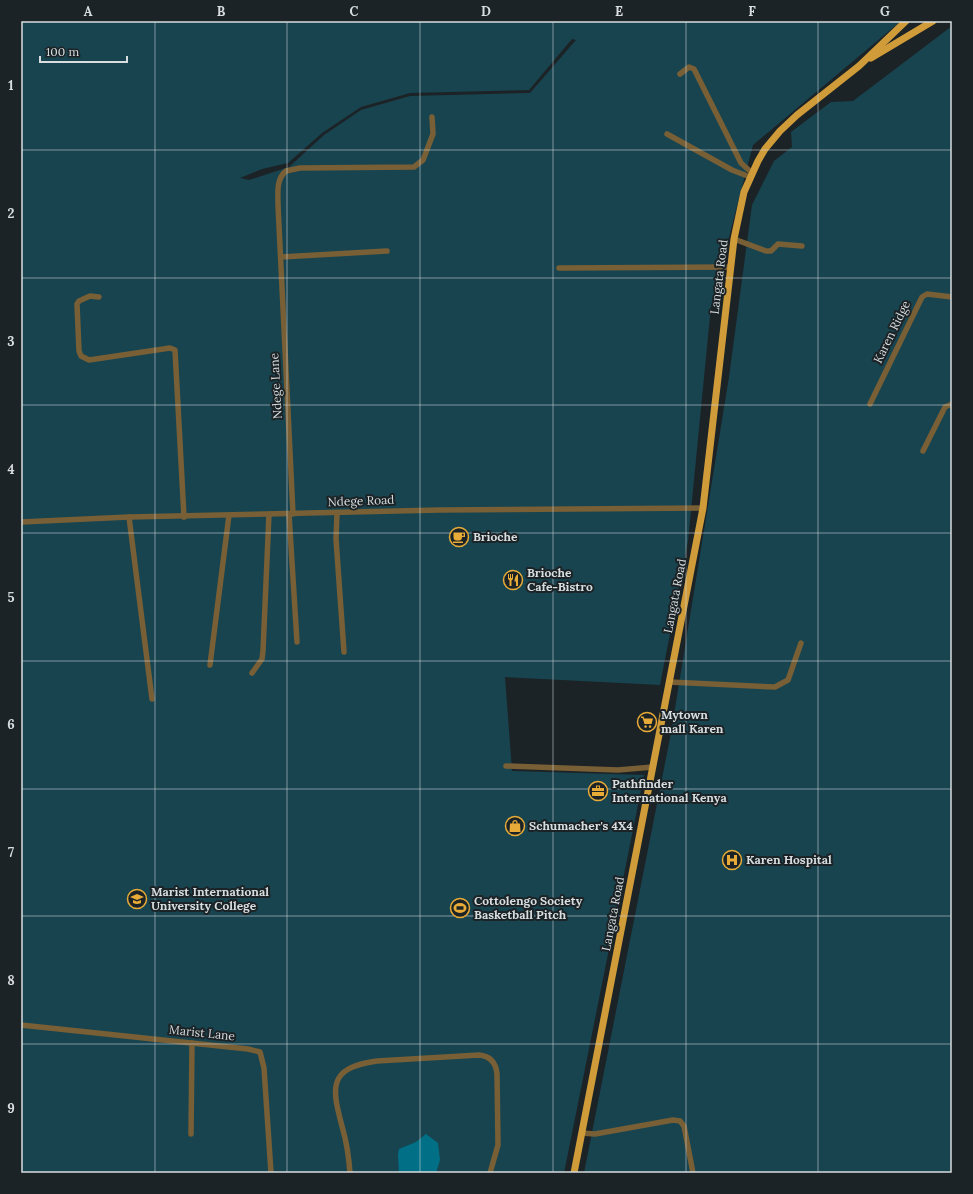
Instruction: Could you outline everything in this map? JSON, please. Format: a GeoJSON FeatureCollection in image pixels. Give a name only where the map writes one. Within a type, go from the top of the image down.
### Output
{"type":"FeatureCollection","features":[{"type":"Feature","properties":{"kind":"main road","name":"Langata Road"},"geometry":{"type":"LineString","coordinates":[[574,1173],[703,508],[734,239],[744,192],[765,149],[780,131],[797,114],[859,66],[906,21]]}},
{"type":"Feature","properties":{"kind":"main road","name":"Langata Road"},"geometry":{"type":"LineString","coordinates":[[859,66],[933,21]]}},
{"type":"Feature","properties":{"kind":"street"},"geometry":{"type":"LineString","coordinates":[[680,74],[689,67],[694,69],[741,163],[751,175]]}},
{"type":"Feature","properties":{"kind":"street","name":"Ndege Lane"},"geometry":{"type":"LineString","coordinates":[[297,642],[278,186],[283,173],[300,168],[414,166],[423,160],[433,134],[432,117]]}},
{"type":"Feature","properties":{"kind":"street"},"geometry":{"type":"LineString","coordinates":[[667,134],[732,170],[751,175]]}},
{"type":"Feature","properties":{"kind":"street"},"geometry":{"type":"LineString","coordinates":[[734,239],[766,251],[771,251],[778,244],[802,246]]}},
{"type":"Feature","properties":{"kind":"street"},"geometry":{"type":"LineString","coordinates":[[281,257],[387,251]]}},
{"type":"Feature","properties":{"kind":"street"},"geometry":{"type":"LineString","coordinates":[[559,268],[731,268]]}},
{"type":"Feature","properties":{"kind":"street","name":"Karen Ridge"},"geometry":{"type":"LineString","coordinates":[[870,404],[922,297],[927,294],[952,297]]}},
{"type":"Feature","properties":{"kind":"street"},"geometry":{"type":"LineString","coordinates":[[99,297],[90,296],[79,301],[77,304],[79,351],[81,356],[89,360],[170,348],[175,350],[184,517]]}},
{"type":"Feature","properties":{"kind":"street"},"geometry":{"type":"LineString","coordinates":[[923,451],[945,407],[952,404]]}},
{"type":"Feature","properties":{"kind":"street","name":"Ndege Road"},"geometry":{"type":"LineString","coordinates":[[21,522],[128,517],[184,517],[440,510],[703,508]]}},
{"type":"Feature","properties":{"kind":"street"},"geometry":{"type":"LineString","coordinates":[[338,513],[336,539],[344,652]]}},
{"type":"Feature","properties":{"kind":"street"},"geometry":{"type":"LineString","coordinates":[[252,673],[262,659],[263,651],[269,514]]}},
{"type":"Feature","properties":{"kind":"street"},"geometry":{"type":"LineString","coordinates":[[210,665],[229,515]]}},
{"type":"Feature","properties":{"kind":"street"},"geometry":{"type":"LineString","coordinates":[[128,517],[152,699]]}},
{"type":"Feature","properties":{"kind":"street"},"geometry":{"type":"LineString","coordinates":[[669,682],[775,687],[788,680],[801,643]]}},
{"type":"Feature","properties":{"kind":"street"},"geometry":{"type":"LineString","coordinates":[[506,766],[618,770],[653,767]]}},
{"type":"Feature","properties":{"kind":"street","name":"Marist Lane"},"geometry":{"type":"LineString","coordinates":[[21,1025],[248,1049],[260,1052],[264,1068],[271,1173]]}},
{"type":"Feature","properties":{"kind":"street"},"geometry":{"type":"LineString","coordinates":[[191,1134],[192,1043]]}},
{"type":"Feature","properties":{"kind":"street"},"geometry":{"type":"LineString","coordinates":[[350,1173],[346,1142],[335,1099],[336,1088],[340,1077],[344,1072],[360,1063],[479,1056],[487,1057],[494,1063],[498,1079],[498,1145],[490,1173]]}},
{"type":"Feature","properties":{"kind":"street"},"geometry":{"type":"LineString","coordinates":[[582,1133],[595,1134],[680,1120],[684,1126],[693,1173]]}},
{"type":"Feature","properties":{"kind":"shaded area"},"geometry":{"type":"Polygon","coordinates":[[[21,21],[901,21],[753,145],[711,306],[688,541],[660,685],[505,677],[512,771],[644,775],[564,1173],[21,1173],[21,21]],[[572,39],[529,90],[410,93],[361,107],[322,133],[288,163],[262,169],[240,178],[249,180],[289,167],[324,135],[361,110],[410,96],[530,93],[576,40],[572,39]]]}},
{"type":"Feature","properties":{"kind":"shaded area"},"geometry":{"type":"Polygon","coordinates":[[[952,26],[952,1173],[584,1173],[671,733],[729,377],[752,205],[774,161],[792,147],[791,132],[831,102],[853,101],[952,26]]]}},
{"type":"Feature","properties":{"kind":"water"},"geometry":{"type":"Polygon","coordinates":[[[426,1134],[438,1143],[440,1160],[436,1173],[399,1173],[399,1149],[416,1142],[426,1134]]]}},
{"type":"Feature","properties":{"kind":"place","name":"Brioche"},"geometry":{"type":"Point","coordinates":[459,537]}},
{"type":"Feature","properties":{"kind":"place","name":"Brioche Cafe-Bistro"},"geometry":{"type":"Point","coordinates":[513,580]}},
{"type":"Feature","properties":{"kind":"place","name":"Mytown mall Karen"},"geometry":{"type":"Point","coordinates":[647,722]}},
{"type":"Feature","properties":{"kind":"place","name":"Pathfinder International Kenya"},"geometry":{"type":"Point","coordinates":[598,791]}},
{"type":"Feature","properties":{"kind":"place","name":"Schumacher's 4X4"},"geometry":{"type":"Point","coordinates":[515,826]}},
{"type":"Feature","properties":{"kind":"place","name":"Karen Hospital"},"geometry":{"type":"Point","coordinates":[732,860]}},
{"type":"Feature","properties":{"kind":"place","name":"Marist International University College"},"geometry":{"type":"Point","coordinates":[137,899]}},
{"type":"Feature","properties":{"kind":"place","name":"Cottolengo Society Basketball Pitch"},"geometry":{"type":"Point","coordinates":[460,908]}}]}
